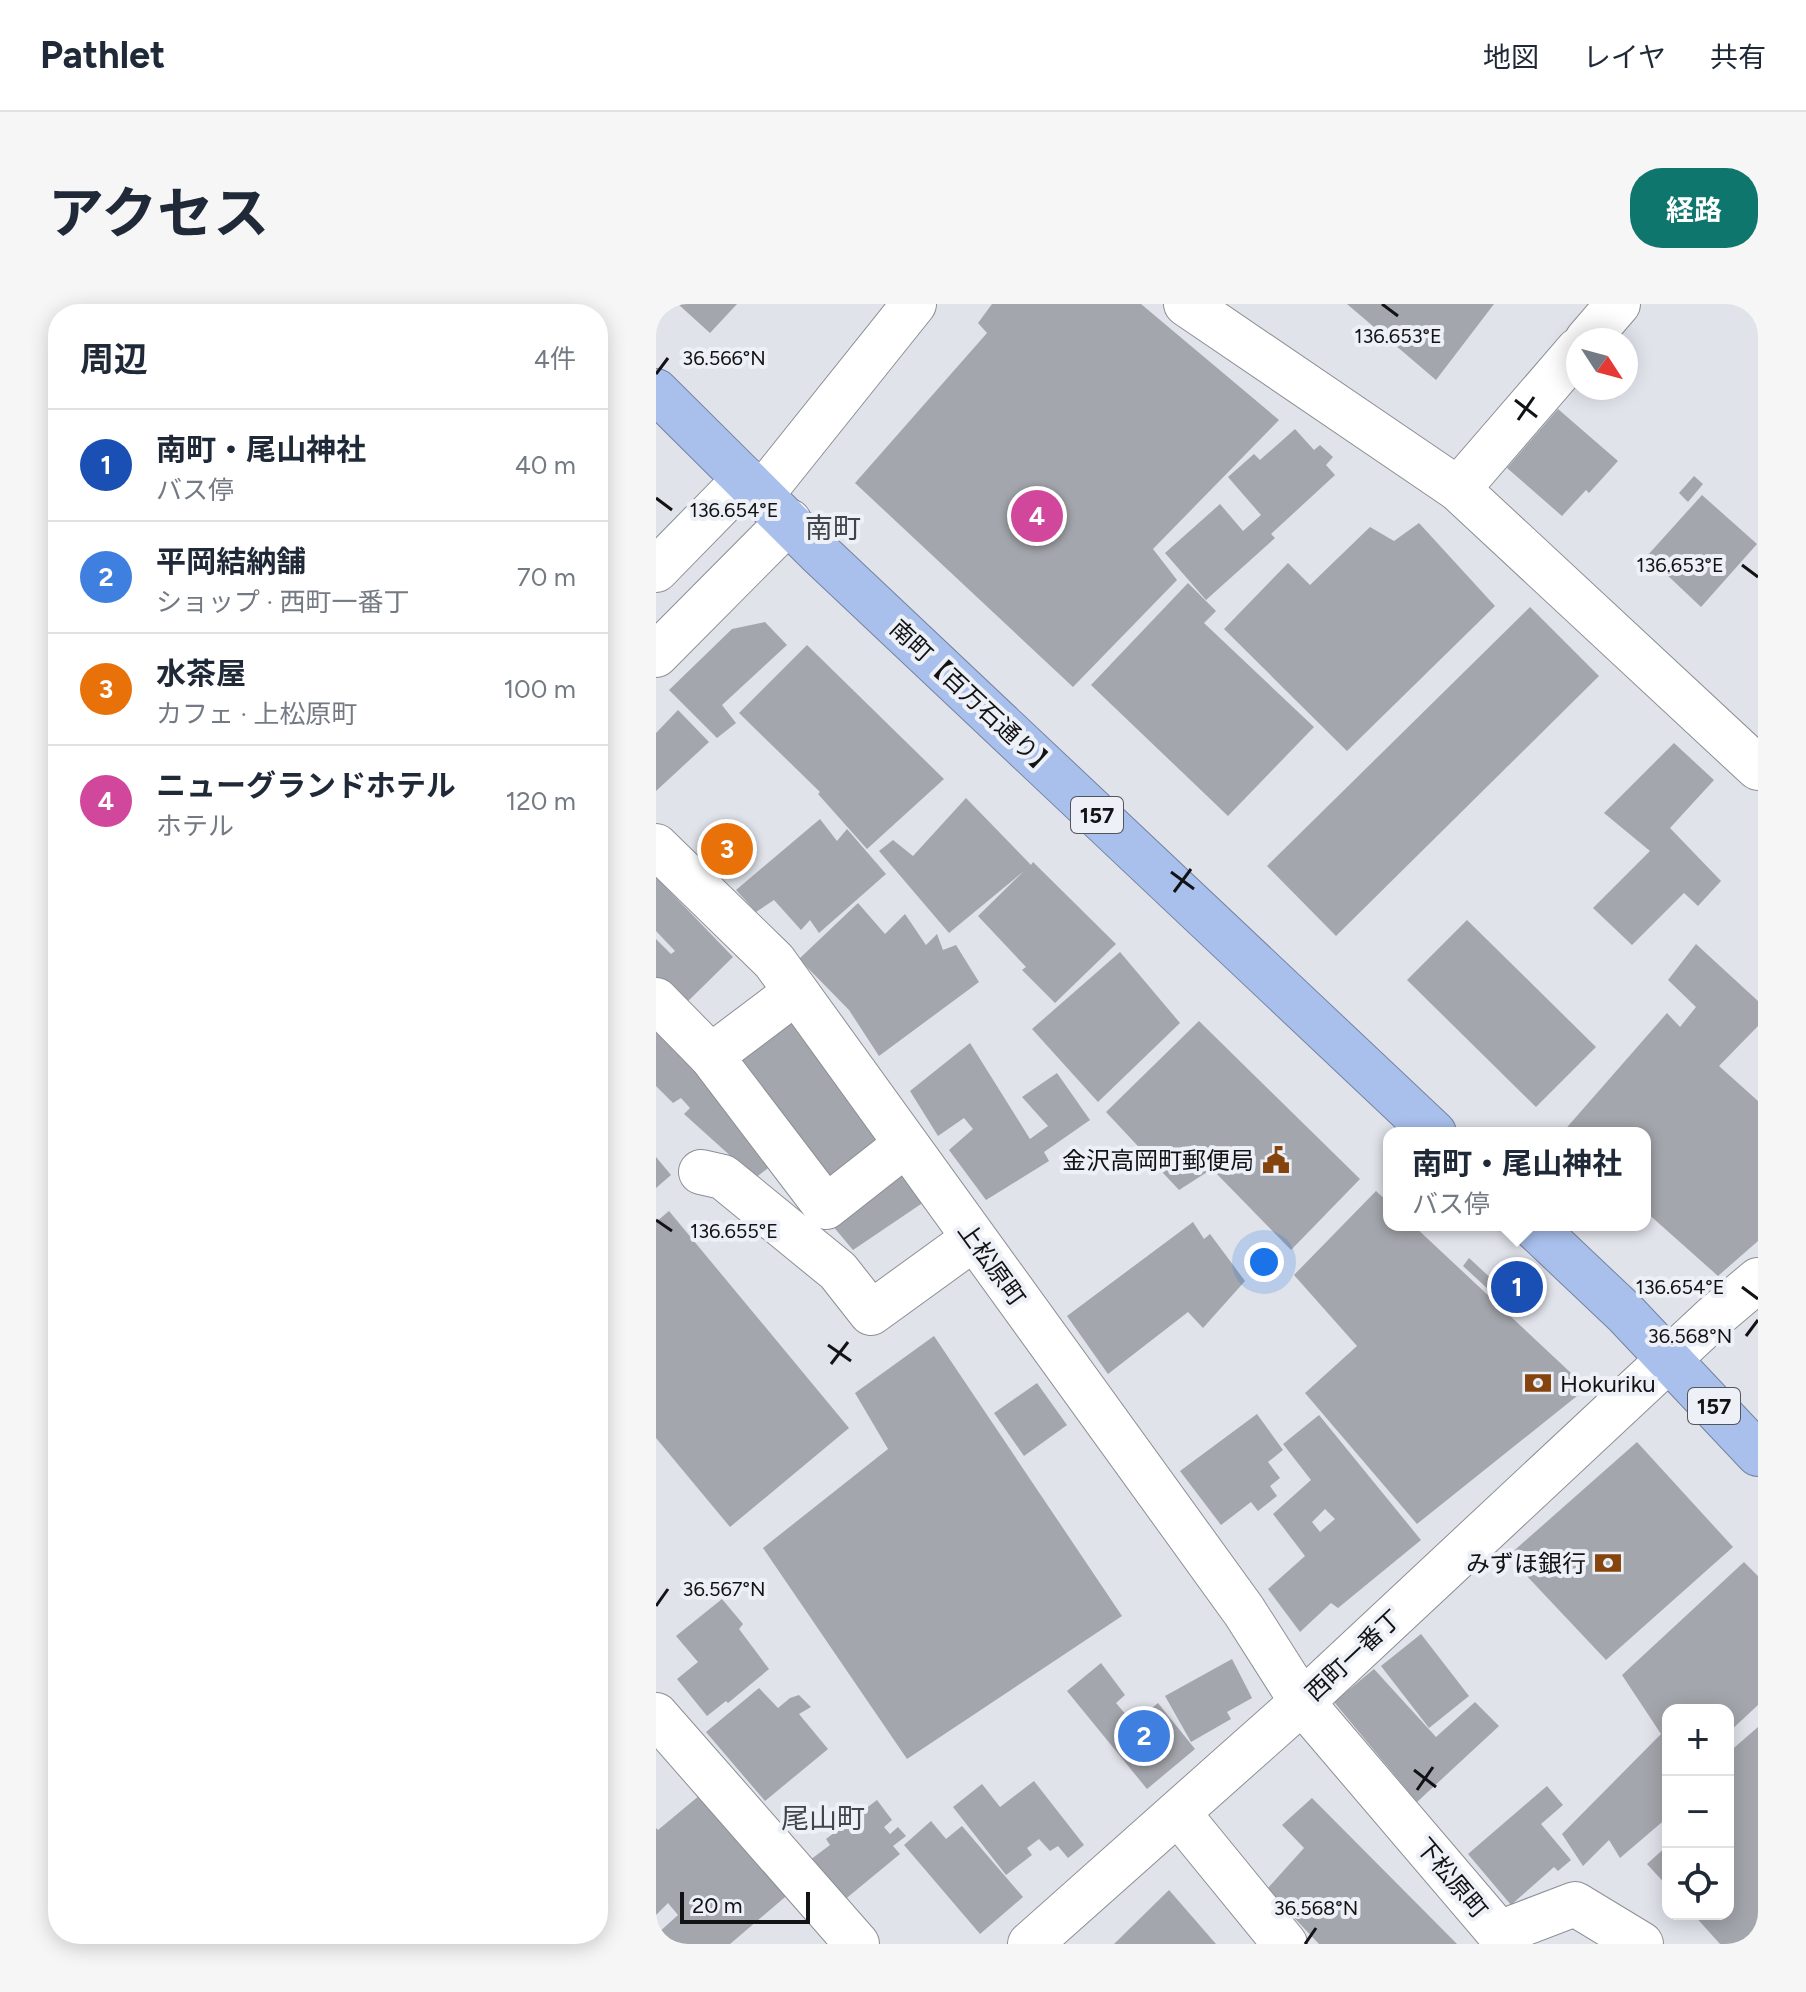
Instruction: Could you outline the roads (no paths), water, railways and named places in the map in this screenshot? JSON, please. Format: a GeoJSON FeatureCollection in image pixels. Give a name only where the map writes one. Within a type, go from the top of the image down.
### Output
{"type":"FeatureCollection","features":[{"type":"Feature","properties":{"kind":"highway","name":"南町【百万石通り】"},"geometry":{"type":"LineString","coordinates":[[656,391],[818,552],[1428,1127]]}},
{"type":"Feature","properties":{"kind":"highway","name":"157"},"geometry":{"type":"LineString","coordinates":[[1538,1231],[1670,1359],[1758,1454]]}},
{"type":"Feature","properties":{"kind":"street"},"geometry":{"type":"LineString","coordinates":[[656,655],[765,498],[914,304]]}},
{"type":"Feature","properties":{"kind":"street"},"geometry":{"type":"LineString","coordinates":[[1186,304],[1458,489],[1758,768]]}},
{"type":"Feature","properties":{"kind":"street"},"geometry":{"type":"LineString","coordinates":[[1597,328],[1618,304]]}},
{"type":"Feature","properties":{"kind":"street"},"geometry":{"type":"LineString","coordinates":[[1458,489],[1566,364]]}},
{"type":"Feature","properties":{"kind":"street"},"geometry":{"type":"LineString","coordinates":[[656,570],[765,498]]}},
{"type":"Feature","properties":{"kind":"street","name":"上松原町"},"geometry":{"type":"LineString","coordinates":[[656,846],[774,961],[1244,1611],[1302,1702]]}},
{"type":"Feature","properties":{"kind":"street"},"geometry":{"type":"LineString","coordinates":[[711,1056],[796,992]]}},
{"type":"Feature","properties":{"kind":"street"},"geometry":{"type":"LineString","coordinates":[[656,1000],[711,1056],[826,1207],[905,1145]]}},
{"type":"Feature","properties":{"kind":"street"},"geometry":{"type":"LineString","coordinates":[[701,1172],[723,1177],[838,1271],[871,1313],[973,1239]]}},
{"type":"Feature","properties":{"kind":"street","name":"西町一番丁"},"geometry":{"type":"LineString","coordinates":[[1030,1944],[1302,1702],[1758,1280]]}},
{"type":"Feature","properties":{"kind":"street","name":"下松原町"},"geometry":{"type":"LineString","coordinates":[[1302,1702],[1499,1933],[1575,1904],[1641,1944]]}},
{"type":"Feature","properties":{"kind":"street"},"geometry":{"type":"LineString","coordinates":[[656,1715],[857,1944]]}},
{"type":"Feature","properties":{"kind":"street"},"geometry":{"type":"LineString","coordinates":[[1178,1813],[1285,1944]]}},
{"type":"Feature","properties":{"kind":"place","name":"ニューグランドホテル"},"geometry":{"type":"Point","coordinates":[1037,516]}},
{"type":"Feature","properties":{"kind":"place","name":"水茶屋"},"geometry":{"type":"Point","coordinates":[727,849]}},
{"type":"Feature","properties":{"kind":"place","name":"金沢高岡町郵便局"},"geometry":{"type":"Point","coordinates":[1276,1160]}},
{"type":"Feature","properties":{"kind":"place","name":"南町・尾山神社"},"geometry":{"type":"Point","coordinates":[1517,1287]}},
{"type":"Feature","properties":{"kind":"place","name":"Hokuriku"},"geometry":{"type":"Point","coordinates":[1538,1383]}},
{"type":"Feature","properties":{"kind":"place","name":"みずほ銀行"},"geometry":{"type":"Point","coordinates":[1608,1563]}},
{"type":"Feature","properties":{"kind":"place","name":"平岡結納舗"},"geometry":{"type":"Point","coordinates":[1144,1736]}},
{"type":"Feature","properties":{"kind":"district","name":"南町"},"geometry":{"type":"Point","coordinates":[833,528]}},
{"type":"Feature","properties":{"kind":"district","name":"尾山町"},"geometry":{"type":"Point","coordinates":[823,1818]}}]}
